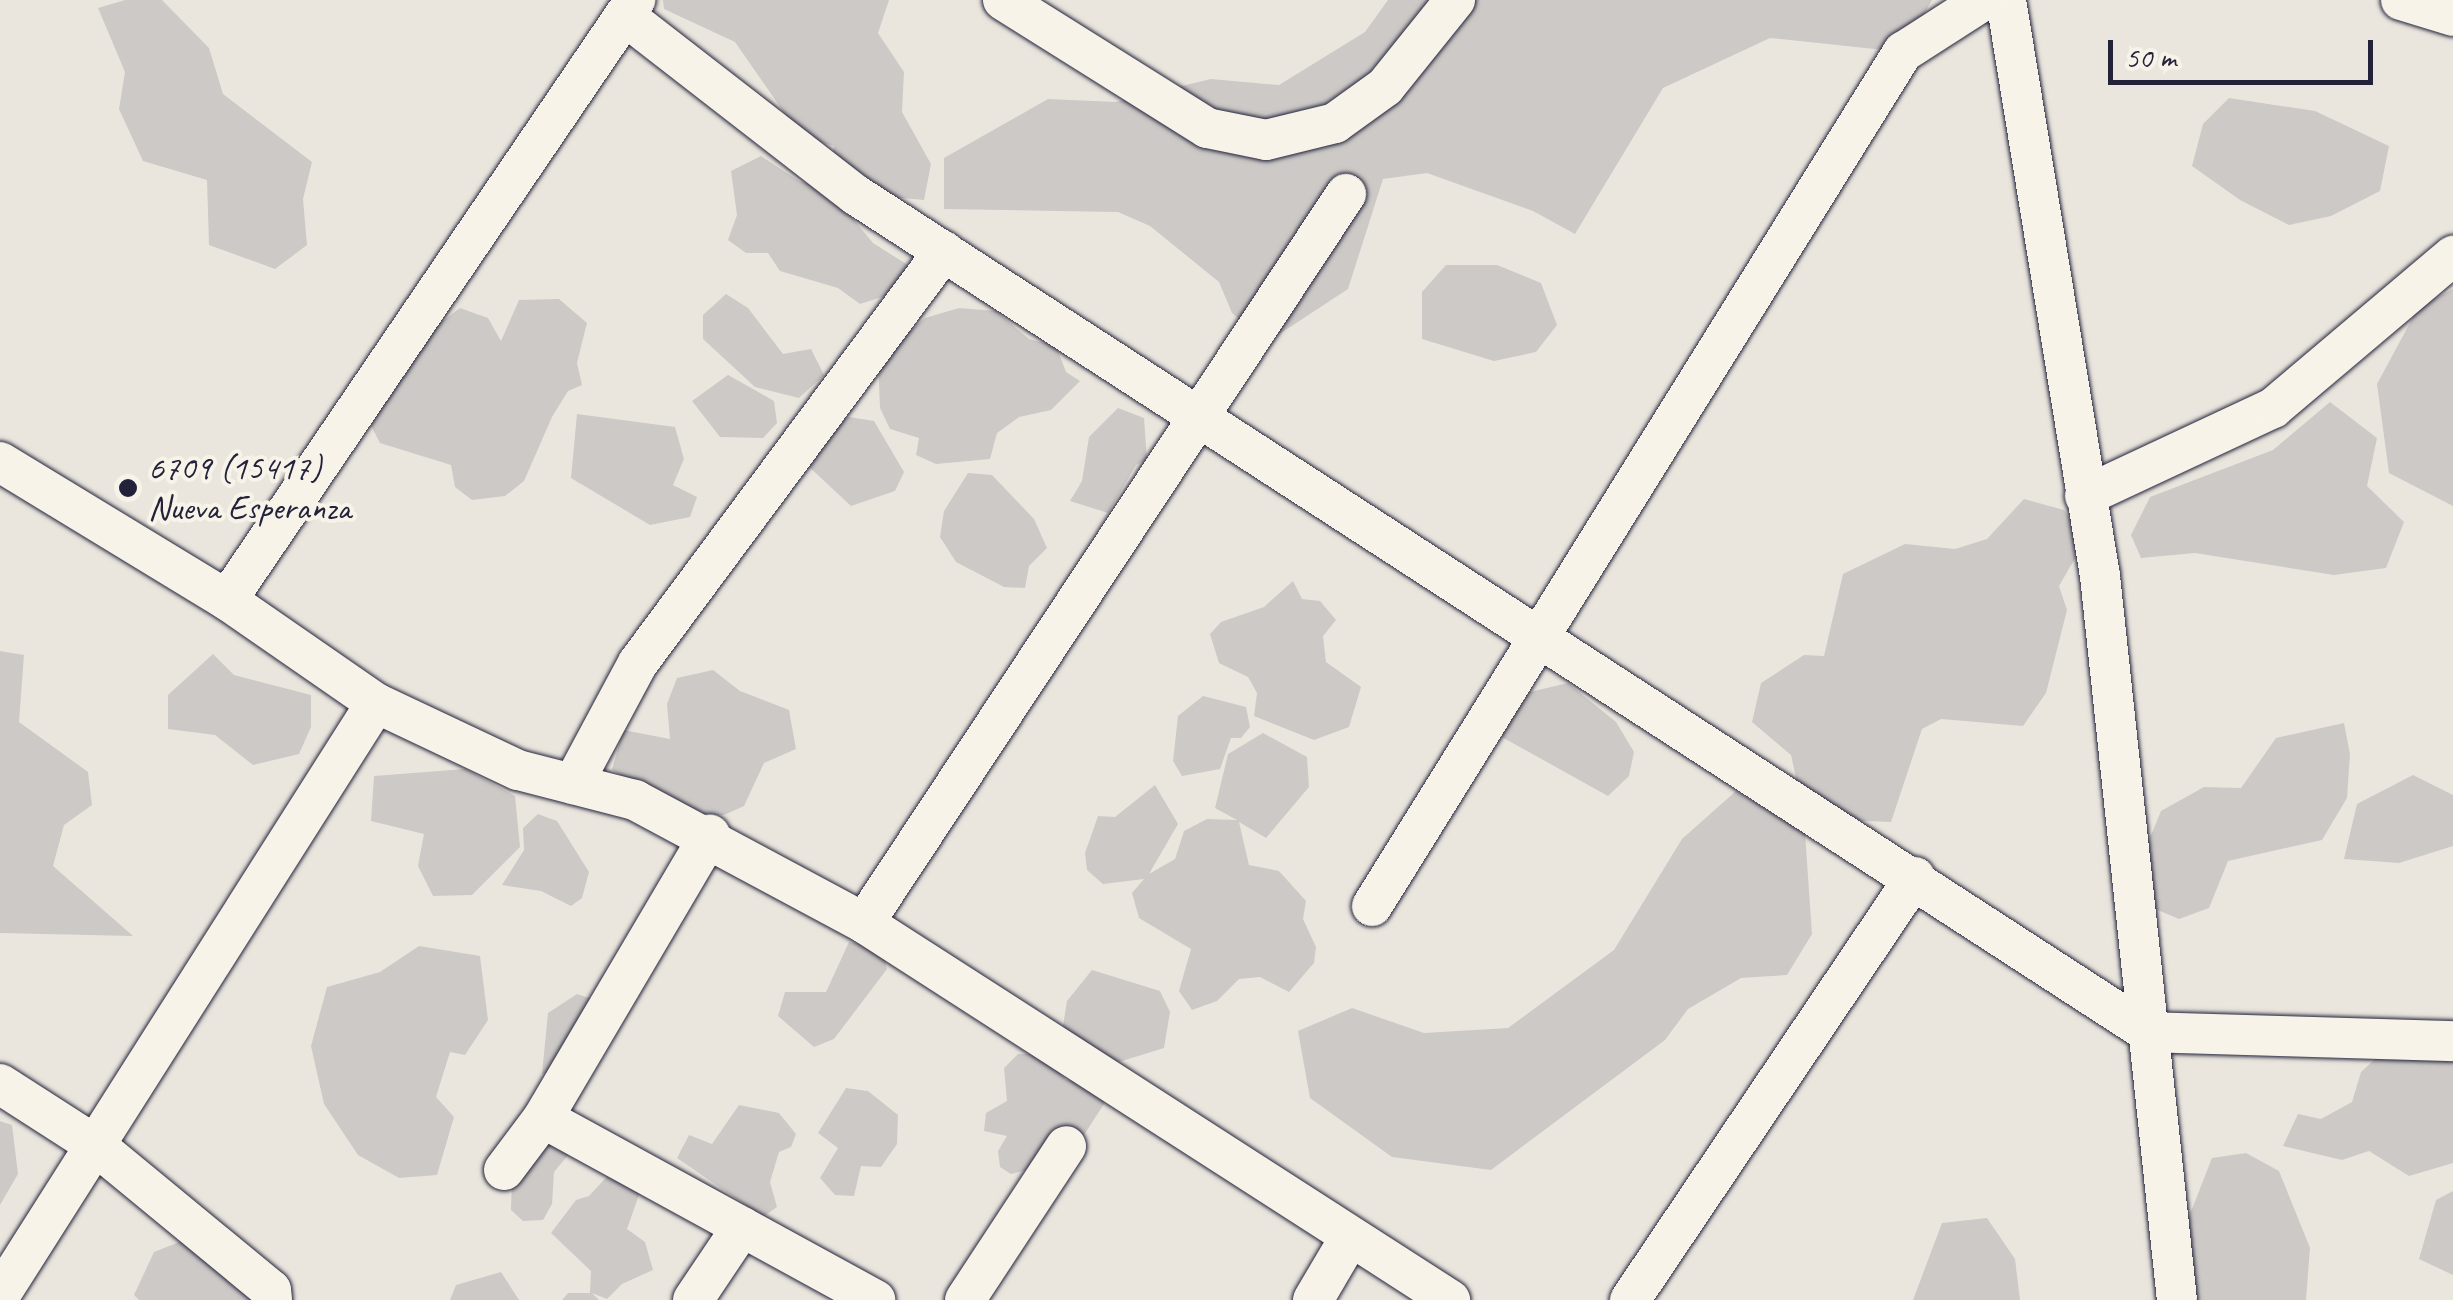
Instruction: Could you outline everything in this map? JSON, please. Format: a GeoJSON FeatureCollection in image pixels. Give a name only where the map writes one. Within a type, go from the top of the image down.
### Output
{"type":"FeatureCollection","features":[{"type":"Feature","properties":{"kind":"street"},"geometry":{"type":"LineString","coordinates":[[1004,0],[1207,128],[1266,140],[1335,123],[1385,87],[1454,0]]}},
{"type":"Feature","properties":{"kind":"street"},"geometry":{"type":"LineString","coordinates":[[1372,906],[1904,52],[1984,0]]}},
{"type":"Feature","properties":{"kind":"street"},"geometry":{"type":"LineString","coordinates":[[2006,0],[2100,576],[2177,1300]]}},
{"type":"Feature","properties":{"kind":"street"},"geometry":{"type":"LineString","coordinates":[[2401,0],[2453,16]]}},
{"type":"Feature","properties":{"kind":"street"},"geometry":{"type":"LineString","coordinates":[[227,600],[630,8],[856,195],[1915,877],[2148,1032],[2453,1042]]}},
{"type":"Feature","properties":{"kind":"street"},"geometry":{"type":"LineString","coordinates":[[864,923],[1346,194]]}},
{"type":"Feature","properties":{"kind":"street"},"geometry":{"type":"LineString","coordinates":[[573,784],[638,664],[944,251]]}},
{"type":"Feature","properties":{"kind":"street"},"geometry":{"type":"LineString","coordinates":[[2085,496],[2274,408],[2453,256]]}},
{"type":"Feature","properties":{"kind":"street"},"geometry":{"type":"LineString","coordinates":[[0,462],[227,600],[376,703],[518,770],[636,800],[710,835],[864,923],[1349,1239],[1450,1300]]}},
{"type":"Feature","properties":{"kind":"street"},"geometry":{"type":"LineString","coordinates":[[0,1295],[376,703]]}},
{"type":"Feature","properties":{"kind":"street"},"geometry":{"type":"LineString","coordinates":[[504,1170],[543,1118],[710,835]]}},
{"type":"Feature","properties":{"kind":"street"},"geometry":{"type":"LineString","coordinates":[[1630,1300],[1915,877]]}},
{"type":"Feature","properties":{"kind":"street"},"geometry":{"type":"LineString","coordinates":[[0,1084],[96,1145],[271,1290],[272,1300]]}},
{"type":"Feature","properties":{"kind":"street"},"geometry":{"type":"LineString","coordinates":[[543,1118],[875,1300]]}},
{"type":"Feature","properties":{"kind":"street"},"geometry":{"type":"LineString","coordinates":[[964,1300],[1066,1146]]}},
{"type":"Feature","properties":{"kind":"street"},"geometry":{"type":"LineString","coordinates":[[693,1300],[742,1227]]}},
{"type":"Feature","properties":{"kind":"street"},"geometry":{"type":"LineString","coordinates":[[1313,1300],[1349,1239]]}},
{"type":"Feature","properties":{"kind":"shaded area"},"geometry":{"type":"Polygon","coordinates":[[[125,0],[162,0],[209,48],[223,94],[312,162],[303,199],[307,245],[275,269],[209,245],[207,180],[143,161],[119,109],[125,72],[98,8],[125,0]]]}},
{"type":"Feature","properties":{"kind":"shaded area"},"geometry":{"type":"Polygon","coordinates":[[[663,0],[889,0],[878,33],[904,72],[902,112],[931,164],[924,200],[882,196],[832,158],[834,146],[801,137],[735,42],[664,9],[663,0]]]}},
{"type":"Feature","properties":{"kind":"shaded area"},"geometry":{"type":"Polygon","coordinates":[[[1388,0],[1932,0],[1903,52],[1770,38],[1663,88],[1575,234],[1533,211],[1427,173],[1383,179],[1348,289],[1266,343],[1232,313],[1219,282],[1150,226],[1118,212],[944,209],[944,158],[1048,99],[1116,102],[1211,79],[1279,85],[1365,32],[1388,0]]]}},
{"type":"Feature","properties":{"kind":"shaded area"},"geometry":{"type":"Polygon","coordinates":[[[2229,98],[2315,111],[2389,146],[2380,191],[2331,216],[2289,225],[2240,200],[2192,166],[2203,124],[2229,98]]]}},
{"type":"Feature","properties":{"kind":"shaded area"},"geometry":{"type":"Polygon","coordinates":[[[761,156],[799,181],[831,192],[873,243],[911,267],[904,290],[860,304],[838,288],[780,271],[768,253],[746,253],[728,240],[737,215],[731,171],[761,156]]]}},
{"type":"Feature","properties":{"kind":"shaded area"},"geometry":{"type":"Polygon","coordinates":[[[1446,265],[1497,265],[1541,283],[1557,325],[1536,352],[1494,361],[1422,339],[1422,292],[1446,265]]]}},
{"type":"Feature","properties":{"kind":"shaded area"},"geometry":{"type":"Polygon","coordinates":[[[2453,289],[2453,506],[2389,473],[2377,384],[2418,308],[2453,289]]]}},
{"type":"Feature","properties":{"kind":"shaded area"},"geometry":{"type":"Polygon","coordinates":[[[726,294],[748,308],[783,354],[811,349],[824,375],[799,398],[755,387],[703,339],[703,315],[726,294]]]}},
{"type":"Feature","properties":{"kind":"shaded area"},"geometry":{"type":"Polygon","coordinates":[[[559,299],[587,323],[577,363],[582,385],[568,391],[552,417],[524,481],[505,496],[472,500],[455,487],[451,465],[380,443],[366,416],[418,340],[460,308],[488,318],[501,341],[519,300],[559,299]]]}},
{"type":"Feature","properties":{"kind":"shaded area"},"geometry":{"type":"Polygon","coordinates":[[[959,308],[996,311],[1029,339],[1056,346],[1066,372],[1080,381],[1051,410],[1019,417],[997,433],[990,459],[936,464],[916,455],[919,438],[890,429],[880,408],[878,359],[925,318],[959,308]]]}},
{"type":"Feature","properties":{"kind":"shaded area"},"geometry":{"type":"Polygon","coordinates":[[[728,375],[774,401],[777,423],[763,438],[720,437],[692,401],[728,375]]]}},
{"type":"Feature","properties":{"kind":"shaded area"},"geometry":{"type":"Polygon","coordinates":[[[2330,402],[2377,438],[2367,486],[2404,522],[2386,568],[2334,575],[2195,553],[2141,558],[2131,535],[2150,497],[2273,450],[2330,402]]]}},
{"type":"Feature","properties":{"kind":"shaded area"},"geometry":{"type":"Polygon","coordinates":[[[1118,408],[1144,418],[1147,460],[1136,465],[1108,513],[1070,501],[1082,481],[1089,437],[1118,408]]]}},
{"type":"Feature","properties":{"kind":"shaded area"},"geometry":{"type":"Polygon","coordinates":[[[577,414],[675,427],[684,459],[673,485],[697,497],[690,517],[650,525],[571,478],[577,414]]]}},
{"type":"Feature","properties":{"kind":"shaded area"},"geometry":{"type":"Polygon","coordinates":[[[849,417],[874,421],[904,472],[895,491],[851,506],[806,464],[828,428],[849,417]]]}},
{"type":"Feature","properties":{"kind":"shaded area"},"geometry":{"type":"Polygon","coordinates":[[[968,473],[992,475],[1034,519],[1047,548],[1029,566],[1025,588],[1004,587],[956,562],[940,537],[944,511],[968,473]]]}},
{"type":"Feature","properties":{"kind":"shaded area"},"geometry":{"type":"Polygon","coordinates":[[[2024,499],[2064,510],[2085,541],[2059,586],[2067,610],[2046,693],[2023,726],[1941,719],[1922,729],[1891,822],[1838,820],[1798,787],[1791,755],[1752,722],[1761,683],[1804,655],[1824,656],[1843,574],[1905,544],[1955,549],[1987,539],[2024,499]]]}},
{"type":"Feature","properties":{"kind":"shaded area"},"geometry":{"type":"Polygon","coordinates":[[[1293,581],[1302,599],[1320,601],[1336,620],[1323,636],[1326,662],[1361,687],[1349,727],[1314,740],[1254,716],[1257,693],[1248,677],[1219,663],[1210,634],[1221,622],[1264,607],[1293,581]]]}},
{"type":"Feature","properties":{"kind":"shaded area"},"geometry":{"type":"Polygon","coordinates":[[[0,651],[24,655],[19,722],[88,772],[92,805],[64,825],[53,866],[133,936],[0,933],[0,651]]]}},
{"type":"Feature","properties":{"kind":"shaded area"},"geometry":{"type":"Polygon","coordinates":[[[213,654],[234,675],[311,695],[311,727],[299,754],[253,765],[215,735],[168,729],[168,695],[213,654]]]}},
{"type":"Feature","properties":{"kind":"shaded area"},"geometry":{"type":"Polygon","coordinates":[[[713,670],[740,691],[789,710],[796,749],[764,763],[744,806],[724,815],[696,815],[612,770],[623,730],[670,739],[667,704],[677,678],[713,670]]]}},
{"type":"Feature","properties":{"kind":"shaded area"},"geometry":{"type":"Polygon","coordinates":[[[1568,683],[1616,722],[1634,752],[1629,776],[1608,796],[1500,736],[1530,692],[1568,683]]]}},
{"type":"Feature","properties":{"kind":"shaded area"},"geometry":{"type":"Polygon","coordinates":[[[1203,696],[1246,707],[1250,727],[1241,738],[1231,738],[1220,769],[1182,776],[1173,761],[1178,716],[1203,696]]]}},
{"type":"Feature","properties":{"kind":"shaded area"},"geometry":{"type":"Polygon","coordinates":[[[2344,723],[2350,754],[2347,798],[2322,840],[2228,861],[2209,908],[2179,919],[2146,905],[2143,855],[2161,811],[2204,787],[2241,788],[2276,738],[2344,723]]]}},
{"type":"Feature","properties":{"kind":"shaded area"},"geometry":{"type":"Polygon","coordinates":[[[1263,733],[1307,757],[1309,787],[1266,838],[1239,822],[1249,865],[1279,871],[1306,901],[1303,919],[1316,947],[1314,963],[1289,992],[1260,977],[1239,979],[1217,1001],[1192,1010],[1179,991],[1191,949],[1139,918],[1132,893],[1144,879],[1103,884],[1087,870],[1085,853],[1098,816],[1115,817],[1155,785],[1178,824],[1149,874],[1175,859],[1184,831],[1207,819],[1237,820],[1215,808],[1228,754],[1263,733]]]}},
{"type":"Feature","properties":{"kind":"shaded area"},"geometry":{"type":"Polygon","coordinates":[[[465,769],[515,796],[520,847],[472,895],[433,896],[418,866],[424,834],[371,821],[374,776],[465,769]]]}},
{"type":"Feature","properties":{"kind":"shaded area"},"geometry":{"type":"Polygon","coordinates":[[[2413,775],[2453,795],[2453,846],[2399,863],[2344,859],[2357,804],[2413,775]]]}},
{"type":"Feature","properties":{"kind":"shaded area"},"geometry":{"type":"Polygon","coordinates":[[[1736,791],[1805,833],[1812,934],[1787,975],[1741,978],[1688,1009],[1665,1040],[1491,1170],[1392,1157],[1310,1098],[1298,1031],[1352,1008],[1424,1033],[1508,1028],[1614,950],[1682,839],[1736,791]]]}},
{"type":"Feature","properties":{"kind":"shaded area"},"geometry":{"type":"Polygon","coordinates":[[[538,814],[557,821],[589,872],[582,898],[571,906],[541,891],[502,885],[524,850],[523,828],[538,814]]]}},
{"type":"Feature","properties":{"kind":"shaded area"},"geometry":{"type":"Polygon","coordinates":[[[849,942],[882,949],[887,969],[834,1039],[814,1047],[778,1016],[785,992],[826,992],[849,942]]]}},
{"type":"Feature","properties":{"kind":"shaded area"},"geometry":{"type":"Polygon","coordinates":[[[419,946],[480,956],[488,1020],[465,1055],[450,1052],[436,1097],[454,1117],[437,1175],[399,1178],[358,1155],[324,1104],[311,1046],[327,987],[380,972],[419,946]]]}},
{"type":"Feature","properties":{"kind":"shaded area"},"geometry":{"type":"Polygon","coordinates":[[[1092,970],[1160,991],[1170,1012],[1164,1048],[1109,1065],[1084,1056],[1063,1026],[1067,1001],[1092,970]]]}},
{"type":"Feature","properties":{"kind":"shaded area"},"geometry":{"type":"Polygon","coordinates":[[[577,994],[592,999],[570,1066],[542,1074],[548,1013],[577,994]]]}},
{"type":"Feature","properties":{"kind":"shaded area"},"geometry":{"type":"Polygon","coordinates":[[[2386,1049],[2453,1049],[2453,1163],[2409,1176],[2369,1151],[2342,1160],[2283,1146],[2298,1114],[2321,1119],[2352,1102],[2361,1072],[2386,1049]]]}},
{"type":"Feature","properties":{"kind":"shaded area"},"geometry":{"type":"Polygon","coordinates":[[[1018,1054],[1044,1054],[1066,1080],[1100,1084],[1104,1104],[1082,1138],[1038,1167],[1011,1174],[1000,1167],[998,1151],[1007,1136],[984,1131],[986,1113],[1007,1101],[1004,1068],[1018,1054]]]}},
{"type":"Feature","properties":{"kind":"shaded area"},"geometry":{"type":"Polygon","coordinates":[[[846,1088],[868,1091],[898,1115],[897,1144],[881,1167],[861,1166],[854,1196],[835,1195],[820,1178],[838,1148],[818,1133],[846,1088]]]}},
{"type":"Feature","properties":{"kind":"shaded area"},"geometry":{"type":"Polygon","coordinates":[[[739,1105],[779,1113],[796,1134],[791,1147],[779,1152],[770,1182],[777,1207],[763,1217],[677,1158],[689,1135],[712,1144],[739,1105]]]}},
{"type":"Feature","properties":{"kind":"shaded area"},"geometry":{"type":"Polygon","coordinates":[[[0,1121],[12,1125],[18,1174],[0,1205],[0,1121]]]}},
{"type":"Feature","properties":{"kind":"shaded area"},"geometry":{"type":"Polygon","coordinates":[[[543,1134],[569,1154],[554,1172],[552,1204],[543,1220],[523,1221],[511,1210],[512,1176],[543,1134]]]}},
{"type":"Feature","properties":{"kind":"shaded area"},"geometry":{"type":"Polygon","coordinates":[[[2246,1153],[2279,1171],[2310,1248],[2306,1300],[2192,1300],[2185,1227],[2212,1158],[2246,1153]]]}},
{"type":"Feature","properties":{"kind":"shaded area"},"geometry":{"type":"Polygon","coordinates":[[[613,1170],[640,1192],[627,1229],[645,1242],[653,1270],[622,1284],[607,1299],[592,1293],[599,1300],[562,1300],[568,1293],[590,1293],[591,1271],[551,1233],[576,1200],[589,1196],[613,1170]]]}},
{"type":"Feature","properties":{"kind":"shaded area"},"geometry":{"type":"Polygon","coordinates":[[[2453,1191],[2453,1275],[2419,1259],[2436,1200],[2453,1191]]]}},
{"type":"Feature","properties":{"kind":"shaded area"},"geometry":{"type":"Polygon","coordinates":[[[1987,1218],[2015,1259],[2020,1300],[1913,1300],[1942,1223],[1987,1218]]]}},
{"type":"Feature","properties":{"kind":"shaded area"},"geometry":{"type":"Polygon","coordinates":[[[187,1239],[254,1300],[139,1300],[134,1295],[154,1252],[187,1239]]]}},
{"type":"Feature","properties":{"kind":"shaded area"},"geometry":{"type":"Polygon","coordinates":[[[501,1272],[519,1300],[450,1300],[456,1285],[501,1272]]]}},
{"type":"Feature","properties":{"kind":"place","name":"6709 (15417) Nueva Esperanza"},"geometry":{"type":"Point","coordinates":[128,488]}}]}
